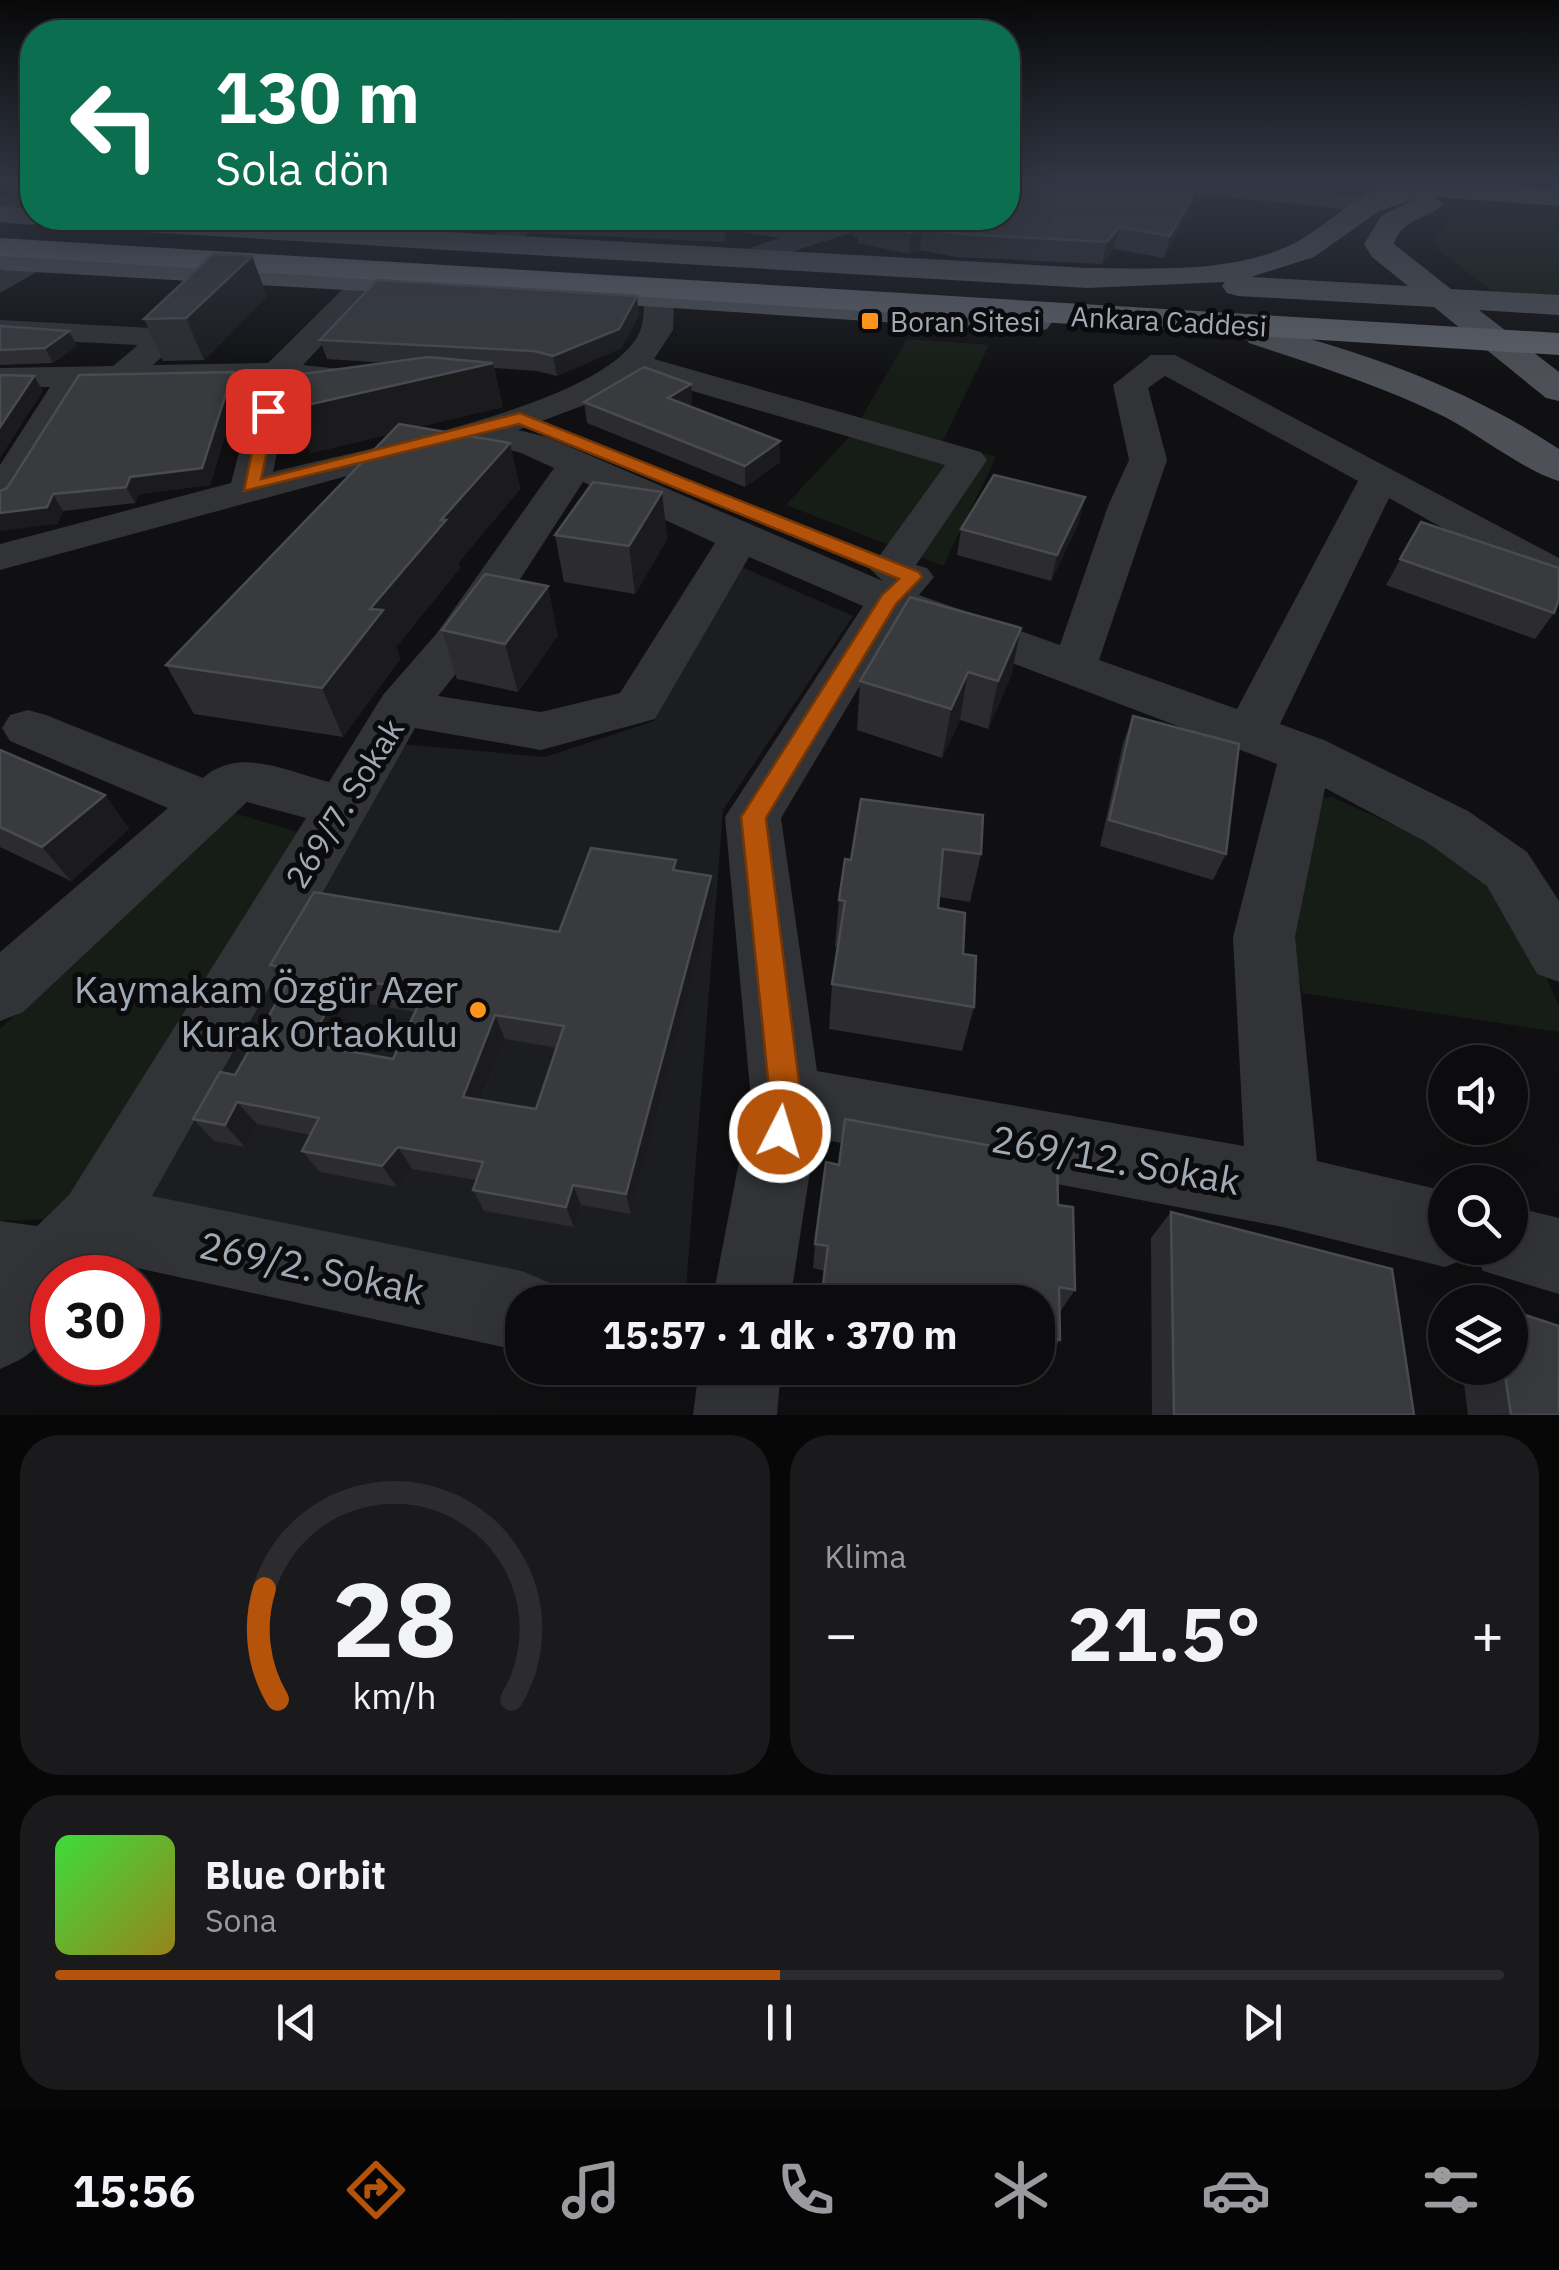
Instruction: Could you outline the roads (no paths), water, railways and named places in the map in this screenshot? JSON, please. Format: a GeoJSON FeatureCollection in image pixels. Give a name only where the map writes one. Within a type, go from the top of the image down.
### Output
{"type":"FeatureCollection","features":[{"type":"Feature","properties":{"kind":"highway","name":"Ankara Caddesi"},"geometry":{"type":"LineString","coordinates":[[1,247],[1559,344]]}},
{"type":"Feature","properties":{"kind":"highway","name":"Ankara Caddesi"},"geometry":{"type":"LineString","coordinates":[[563,247],[1559,321]]}},
{"type":"Feature","properties":{"kind":"main road"},"geometry":{"type":"LineString","coordinates":[[590,247],[1559,305]]}},
{"type":"Feature","properties":{"kind":"main road"},"geometry":{"type":"LineString","coordinates":[[1087,278],[1220,274],[1282,260],[1308,247]]}},
{"type":"Feature","properties":{"kind":"main road"},"geometry":{"type":"LineString","coordinates":[[1382,247],[1408,274],[1559,390]]}},
{"type":"Feature","properties":{"kind":"main road"},"geometry":{"type":"LineString","coordinates":[[1417,247],[1451,279],[1559,355]]}},
{"type":"Feature","properties":{"kind":"main road"},"geometry":{"type":"LineString","coordinates":[[16,262],[1559,355]]}},
{"type":"Feature","properties":{"kind":"main road"},"geometry":{"type":"LineString","coordinates":[[1260,336],[1382,374],[1464,410],[1559,468]]}},
{"type":"Feature","properties":{"kind":"street"},"geometry":{"type":"LineString","coordinates":[[753,256],[781,247]]}},
{"type":"Feature","properties":{"kind":"street"},"geometry":{"type":"LineString","coordinates":[[0,284],[16,262]]}},
{"type":"Feature","properties":{"kind":"street"},"geometry":{"type":"LineString","coordinates":[[250,488],[277,373],[368,282]]}},
{"type":"Feature","properties":{"kind":"street"},"geometry":{"type":"LineString","coordinates":[[0,556],[250,488],[497,414],[570,398],[632,363],[657,330],[659,298]]}},
{"type":"Feature","properties":{"kind":"street"},"geometry":{"type":"LineString","coordinates":[[0,329],[141,335],[155,340],[154,347],[119,378]]}},
{"type":"Feature","properties":{"kind":"street"},"geometry":{"type":"LineString","coordinates":[[1082,648],[1128,506],[1148,460],[1130,385],[1162,362],[1211,384],[1559,576]]}},
{"type":"Feature","properties":{"kind":"street"},"geometry":{"type":"LineString","coordinates":[[632,363],[968,460],[753,817],[786,1098],[754,1285]]}},
{"type":"Feature","properties":{"kind":"street"},"geometry":{"type":"LineString","coordinates":[[0,378],[72,380],[277,373],[394,383]]}},
{"type":"Feature","properties":{"kind":"street"},"geometry":{"type":"LineString","coordinates":[[0,495],[72,380]]}},
{"type":"Feature","properties":{"kind":"street"},"geometry":{"type":"LineString","coordinates":[[497,414],[898,582],[1282,736]]}},
{"type":"Feature","properties":{"kind":"street"},"geometry":{"type":"LineString","coordinates":[[497,414],[534,445],[739,538],[898,582],[1082,648],[1282,736],[1448,827],[1508,869],[1552,923]]}},
{"type":"Feature","properties":{"kind":"street"},"geometry":{"type":"LineString","coordinates":[[401,708],[454,644],[576,464]]}},
{"type":"Feature","properties":{"kind":"street"},"geometry":{"type":"LineString","coordinates":[[1283,1190],[1264,937],[1282,736],[1379,479]]}},
{"type":"Feature","properties":{"kind":"street","name":"269/7. Sokak"},"geometry":{"type":"LineString","coordinates":[[0,1329],[401,708],[542,731],[637,707],[739,538]]}},
{"type":"Feature","properties":{"kind":"street"},"geometry":{"type":"LineString","coordinates":[[28,728],[210,803]]}},
{"type":"Feature","properties":{"kind":"street"},"geometry":{"type":"LineString","coordinates":[[0,992],[237,779],[340,806]]}},
{"type":"Feature","properties":{"kind":"street","name":"269/12. Sokak"},"geometry":{"type":"LineString","coordinates":[[786,1098],[1283,1190],[1428,1225]]}},
{"type":"Feature","properties":{"kind":"street"},"geometry":{"type":"LineString","coordinates":[[1528,1248],[1559,1256]]}},
{"type":"Feature","properties":{"kind":"street","name":"269/2. Sokak"},"geometry":{"type":"LineString","coordinates":[[49,1249],[505,1309]]}},
{"type":"Feature","properties":{"kind":"street"},"geometry":{"type":"LineString","coordinates":[[734,1415],[738,1385]]}},
{"type":"Feature","properties":{"kind":"place","name":"Boran Sitesi"},"geometry":{"type":"Point","coordinates":[870,321]}},
{"type":"Feature","properties":{"kind":"place","name":"Kaymakam Özgür Azer Kurak Ortaokulu"},"geometry":{"type":"Point","coordinates":[478,1010]}}]}
